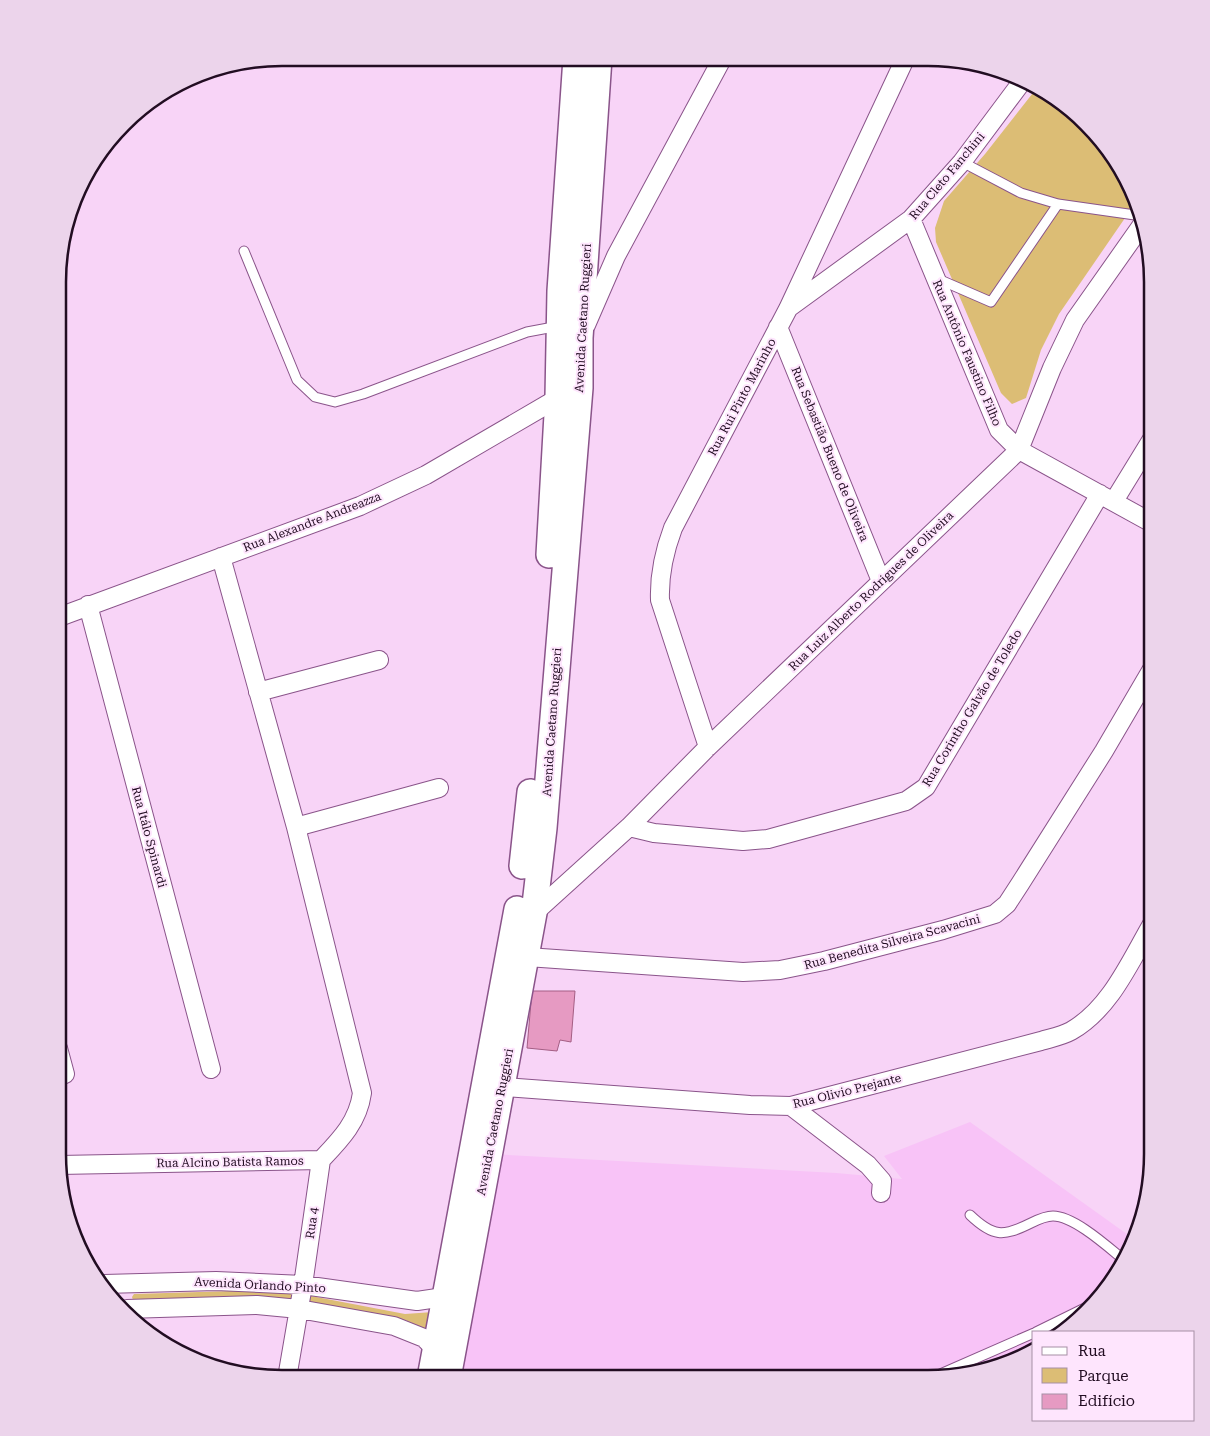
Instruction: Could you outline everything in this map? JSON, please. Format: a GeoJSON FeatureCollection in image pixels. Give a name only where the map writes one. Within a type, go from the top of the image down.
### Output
{"type":"FeatureCollection","features":[{"type":"Feature","properties":{"kind":"main road","name":"Avenida Caetano Ruggieri"},"geometry":{"type":"LineString","coordinates":[[431,1370],[444,1297],[492,1086],[527,957],[544,828],[569,393],[570,332],[560,291],[575,66]]}},
{"type":"Feature","properties":{"kind":"main road","name":"Avenida Caetano Ruggieri"},"geometry":{"type":"LineString","coordinates":[[570,332],[585,281],[598,66]]}},
{"type":"Feature","properties":{"kind":"main road","name":"Avenida Caetano Ruggieri"},"geometry":{"type":"LineString","coordinates":[[449,1370],[515,925],[548,580],[569,393]]}},
{"type":"Feature","properties":{"kind":"street"},"geometry":{"type":"LineString","coordinates":[[570,332],[616,256],[718,66]]}},
{"type":"Feature","properties":{"kind":"street","name":"Rua Rui Pinto Marinho"},"geometry":{"type":"LineString","coordinates":[[708,747],[660,600],[659,582],[664,552],[674,528],[788,309],[902,66]]}},
{"type":"Feature","properties":{"kind":"street","name":"Rua Cleto Fanchini"},"geometry":{"type":"LineString","coordinates":[[788,309],[911,219],[962,162],[1019,86]]}},
{"type":"Feature","properties":{"kind":"street","name":"Rua Antônio Faustino Filho"},"geometry":{"type":"LineString","coordinates":[[911,219],[999,430],[1020,450],[1144,519]]}},
{"type":"Feature","properties":{"kind":"street","name":"Rua Luiz Alberto Rodrigues de Oliveira"},"geometry":{"type":"LineString","coordinates":[[534,913],[629,826],[708,747],[1020,450],[1052,368],[1075,320],[1137,231]]}},
{"type":"Feature","properties":{"kind":"street"},"geometry":{"type":"LineString","coordinates":[[560,291],[585,281],[616,256]]}},
{"type":"Feature","properties":{"kind":"street","name":"Rua Sebastião Bueno de Oliveira"},"geometry":{"type":"LineString","coordinates":[[778,327],[881,581]]}},
{"type":"Feature","properties":{"kind":"street","name":"Rua Alexandre Andreazza"},"geometry":{"type":"LineString","coordinates":[[66,613],[360,506],[426,475],[485,443],[569,393]]}},
{"type":"Feature","properties":{"kind":"street","name":"Rua Corintho Galvão de Toledo"},"geometry":{"type":"LineString","coordinates":[[629,826],[654,832],[743,841],[768,839],[906,801],[918,795],[926,787],[1107,498],[1144,449]]}},
{"type":"Feature","properties":{"kind":"street"},"geometry":{"type":"LineString","coordinates":[[221,557],[296,827],[439,788]]}},
{"type":"Feature","properties":{"kind":"street","name":"Rua Itálo Spinardi"},"geometry":{"type":"LineString","coordinates":[[88,605],[211,1069]]}},
{"type":"Feature","properties":{"kind":"street"},"geometry":{"type":"LineString","coordinates":[[258,692],[379,660]]}},
{"type":"Feature","properties":{"kind":"street","name":"Rua Benedita Silveira Scavacini"},"geometry":{"type":"LineString","coordinates":[[527,957],[743,972],[780,970],[824,961],[942,930],[994,914],[1007,904],[1020,884],[1104,751],[1144,683]]}},
{"type":"Feature","properties":{"kind":"street","name":"Rua Alcino Batista Ramos"},"geometry":{"type":"LineString","coordinates":[[67,1165],[321,1160],[355,1121],[362,1093],[296,827]]}},
{"type":"Feature","properties":{"kind":"street","name":"Rua Olivio Prejante"},"geometry":{"type":"LineString","coordinates":[[492,1086],[750,1106],[791,1106],[1041,1041],[1070,1031],[1095,1012],[1110,992],[1144,937]]}},
{"type":"Feature","properties":{"kind":"street"},"geometry":{"type":"LineString","coordinates":[[791,1106],[868,1165],[882,1182],[881,1193]]}},
{"type":"Feature","properties":{"kind":"street","name":"Rua 4"},"geometry":{"type":"LineString","coordinates":[[288,1370],[321,1160]]}},
{"type":"Feature","properties":{"kind":"street","name":"Avenida Orlando Pinto"},"geometry":{"type":"LineString","coordinates":[[112,1283],[216,1281],[303,1285],[416,1302],[444,1297]]}},
{"type":"Feature","properties":{"kind":"street","name":"Avenida Orlando Pinto"},"geometry":{"type":"LineString","coordinates":[[131,1309],[257,1306],[299,1309],[394,1326],[419,1335],[435,1349]]}},
{"type":"Feature","properties":{"kind":"lane"},"geometry":{"type":"LineString","coordinates":[[962,162],[1021,193],[1058,204],[1133,215]]}},
{"type":"Feature","properties":{"kind":"lane"},"geometry":{"type":"LineString","coordinates":[[936,278],[991,302],[1058,204]]}},
{"type":"Feature","properties":{"kind":"lane"},"geometry":{"type":"LineString","coordinates":[[244,251],[297,380],[315,397],[335,402],[364,394],[527,332],[570,332]]}},
{"type":"Feature","properties":{"kind":"lane"},"geometry":{"type":"LineString","coordinates":[[970,1215],[980,1225],[999,1234],[1012,1232],[1040,1219],[1053,1216],[1068,1220],[1102,1242],[1119,1256]]}},
{"type":"Feature","properties":{"kind":"lane"},"geometry":{"type":"LineString","coordinates":[[1039,1331],[1071,1315]]}},
{"type":"Feature","properties":{"kind":"lane"},"geometry":{"type":"LineString","coordinates":[[954,1368],[1032,1334]]}},
{"type":"Feature","properties":{"kind":"shaded area"},"geometry":{"type":"Polygon","coordinates":[[[970,1122],[1128,1235],[1115,1262],[1081,1307],[1051,1331],[1032,1331],[1032,1343],[1024,1348],[970,1366],[928,1370],[456,1370],[491,1154],[836,1173],[902,1179],[884,1156],[970,1122]]]}},
{"type":"Feature","properties":{"kind":"green space"},"geometry":{"type":"Polygon","coordinates":[[[1033,93],[1081,129],[1115,174],[1131,209],[1059,314],[1041,350],[1026,398],[1012,404],[1001,393],[936,242],[935,228],[944,201],[985,154],[1033,93]]]}},
{"type":"Feature","properties":{"kind":"green space"},"geometry":{"type":"Polygon","coordinates":[[[261,1290],[291,1293],[292,1296],[290,1299],[259,1297],[133,1300],[132,1297],[134,1294],[261,1290]]]}},
{"type":"Feature","properties":{"kind":"green space"},"geometry":{"type":"Polygon","coordinates":[[[311,1296],[405,1314],[433,1312],[430,1331],[405,1320],[310,1303],[307,1299],[311,1296]]]}},
{"type":"Feature","properties":{"kind":"building"},"geometry":{"type":"Polygon","coordinates":[[[532,991],[575,991],[571,1042],[560,1040],[557,1051],[527,1048],[532,991]]]}}]}
